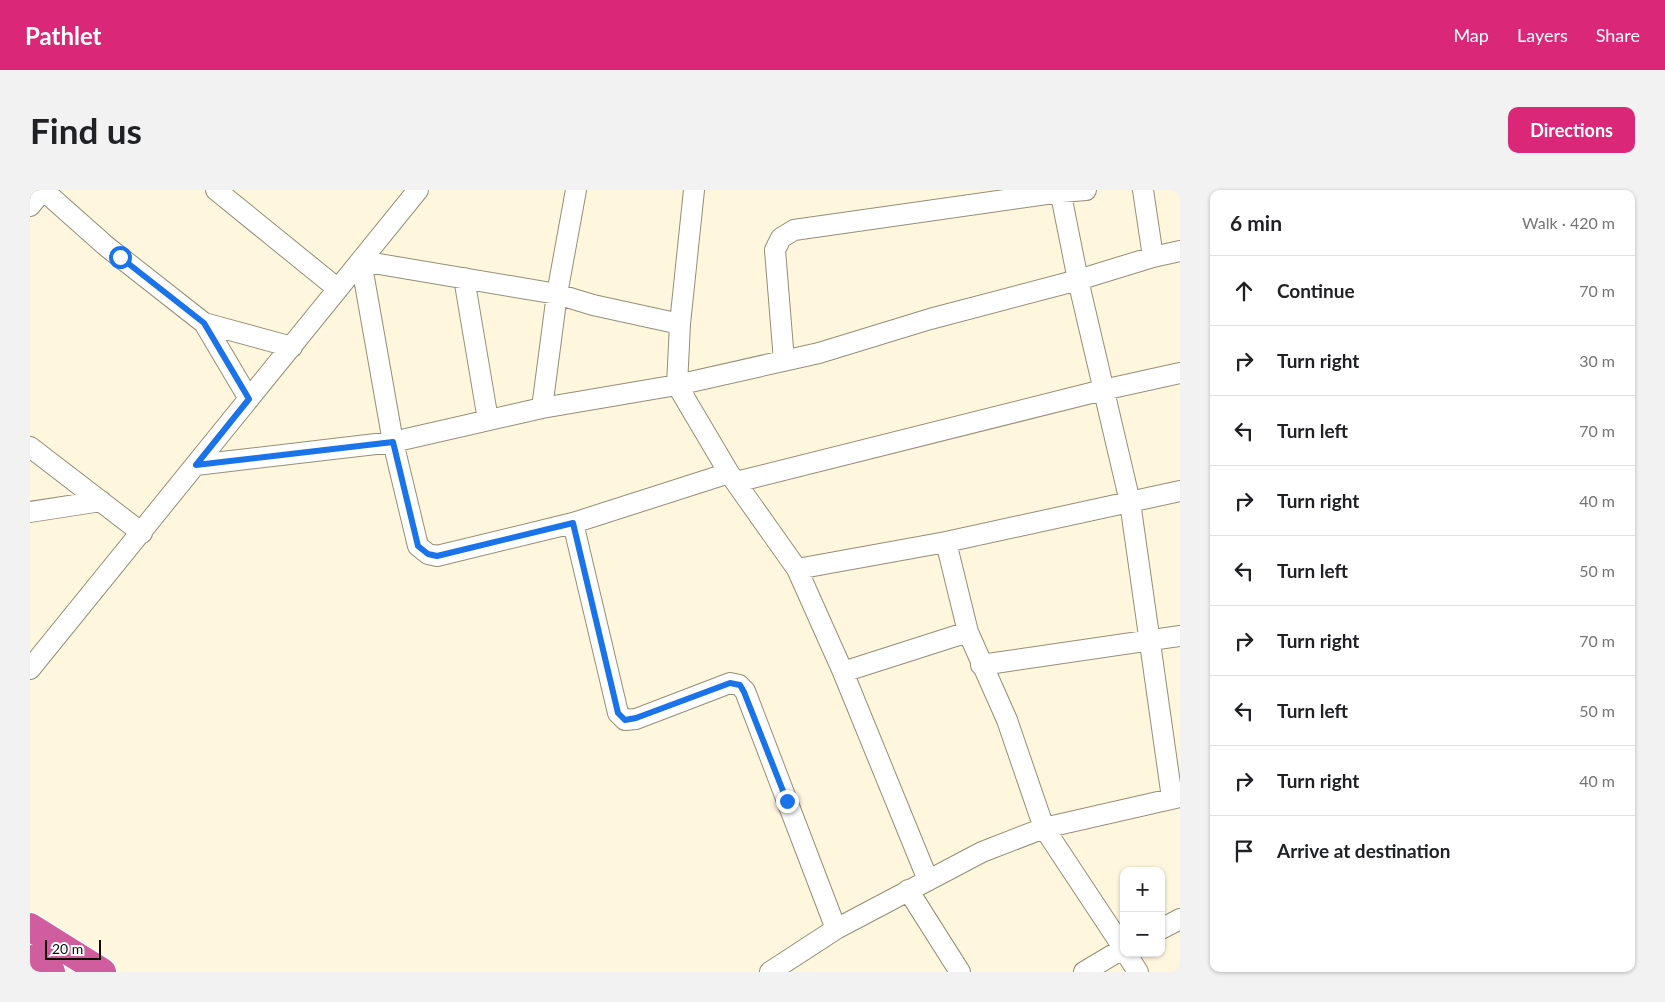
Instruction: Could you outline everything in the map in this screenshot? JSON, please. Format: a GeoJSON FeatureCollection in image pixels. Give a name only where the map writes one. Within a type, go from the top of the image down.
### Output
{"type":"FeatureCollection","features":[{"type":"Feature","properties":{"kind":"highway"},"geometry":{"type":"LineString","coordinates":[[30,927],[102,972]]}},
{"type":"Feature","properties":{"kind":"highway"},"geometry":{"type":"LineString","coordinates":[[30,959],[51,972]]}},
{"type":"Feature","properties":{"kind":"street"},"geometry":{"type":"LineString","coordinates":[[30,206],[43,190],[106,246],[204,323],[249,399]]}},
{"type":"Feature","properties":{"kind":"street"},"geometry":{"type":"LineString","coordinates":[[216,190],[338,289]]}},
{"type":"Feature","properties":{"kind":"street"},"geometry":{"type":"LineString","coordinates":[[30,669],[142,533],[417,190]]}},
{"type":"Feature","properties":{"kind":"street"},"geometry":{"type":"LineString","coordinates":[[542,408],[558,294],[576,190]]}},
{"type":"Feature","properties":{"kind":"street"},"geometry":{"type":"LineString","coordinates":[[694,190],[680,324],[677,385],[732,478],[796,570],[843,672],[928,880]]}},
{"type":"Feature","properties":{"kind":"street"},"geometry":{"type":"LineString","coordinates":[[784,361],[775,250],[781,238],[794,230],[1060,191],[1086,190]]}},
{"type":"Feature","properties":{"kind":"street"},"geometry":{"type":"LineString","coordinates":[[1143,190],[1153,257]]}},
{"type":"Feature","properties":{"kind":"street"},"geometry":{"type":"LineString","coordinates":[[770,972],[836,929],[982,852],[1044,828],[1176,797],[1150,640],[1130,502],[1078,280],[1060,191]]}},
{"type":"Feature","properties":{"kind":"street"},"geometry":{"type":"LineString","coordinates":[[196,465],[393,442],[542,408],[677,385],[819,353],[930,319],[1180,251]]}},
{"type":"Feature","properties":{"kind":"street"},"geometry":{"type":"LineString","coordinates":[[361,261],[558,294],[680,324]]}},
{"type":"Feature","properties":{"kind":"street"},"geometry":{"type":"LineString","coordinates":[[361,261],[393,442],[418,546],[428,554],[437,556],[573,523],[732,478],[1180,373]]}},
{"type":"Feature","properties":{"kind":"street"},"geometry":{"type":"LineString","coordinates":[[464,278],[488,420]]}},
{"type":"Feature","properties":{"kind":"street"},"geometry":{"type":"LineString","coordinates":[[204,323],[292,347]]}},
{"type":"Feature","properties":{"kind":"street"},"geometry":{"type":"LineString","coordinates":[[30,447],[142,533]]}},
{"type":"Feature","properties":{"kind":"street"},"geometry":{"type":"LineString","coordinates":[[796,570],[946,542],[1180,491]]}},
{"type":"Feature","properties":{"kind":"street"},"geometry":{"type":"LineString","coordinates":[[30,512],[101,501]]}},
{"type":"Feature","properties":{"kind":"street"},"geometry":{"type":"LineString","coordinates":[[573,523],[618,713],[625,720],[636,718],[730,683],[740,685],[836,929]]}},
{"type":"Feature","properties":{"kind":"street"},"geometry":{"type":"LineString","coordinates":[[946,542],[968,632],[1007,720],[1044,828],[1120,944]]}},
{"type":"Feature","properties":{"kind":"street"},"geometry":{"type":"LineString","coordinates":[[843,672],[968,632]]}},
{"type":"Feature","properties":{"kind":"street"},"geometry":{"type":"LineString","coordinates":[[981,665],[1180,636]]}},
{"type":"Feature","properties":{"kind":"street"},"geometry":{"type":"LineString","coordinates":[[908,890],[960,972]]}},
{"type":"Feature","properties":{"kind":"street"},"geometry":{"type":"LineString","coordinates":[[1165,927],[1180,919]]}},
{"type":"Feature","properties":{"kind":"street"},"geometry":{"type":"LineString","coordinates":[[1084,972],[1120,952]]}},
{"type":"Feature","properties":{"kind":"street"},"geometry":{"type":"LineString","coordinates":[[1128,957],[1138,972]]}},
{"type":"Feature","properties":{"kind":"route"},"geometry":{"type":"LineString","coordinates":[[120,257],[204,323],[249,399],[196,465],[393,442],[418,546],[428,554],[437,556],[573,523],[618,713],[625,720],[636,718],[730,683],[740,685],[787,801]]}}]}
